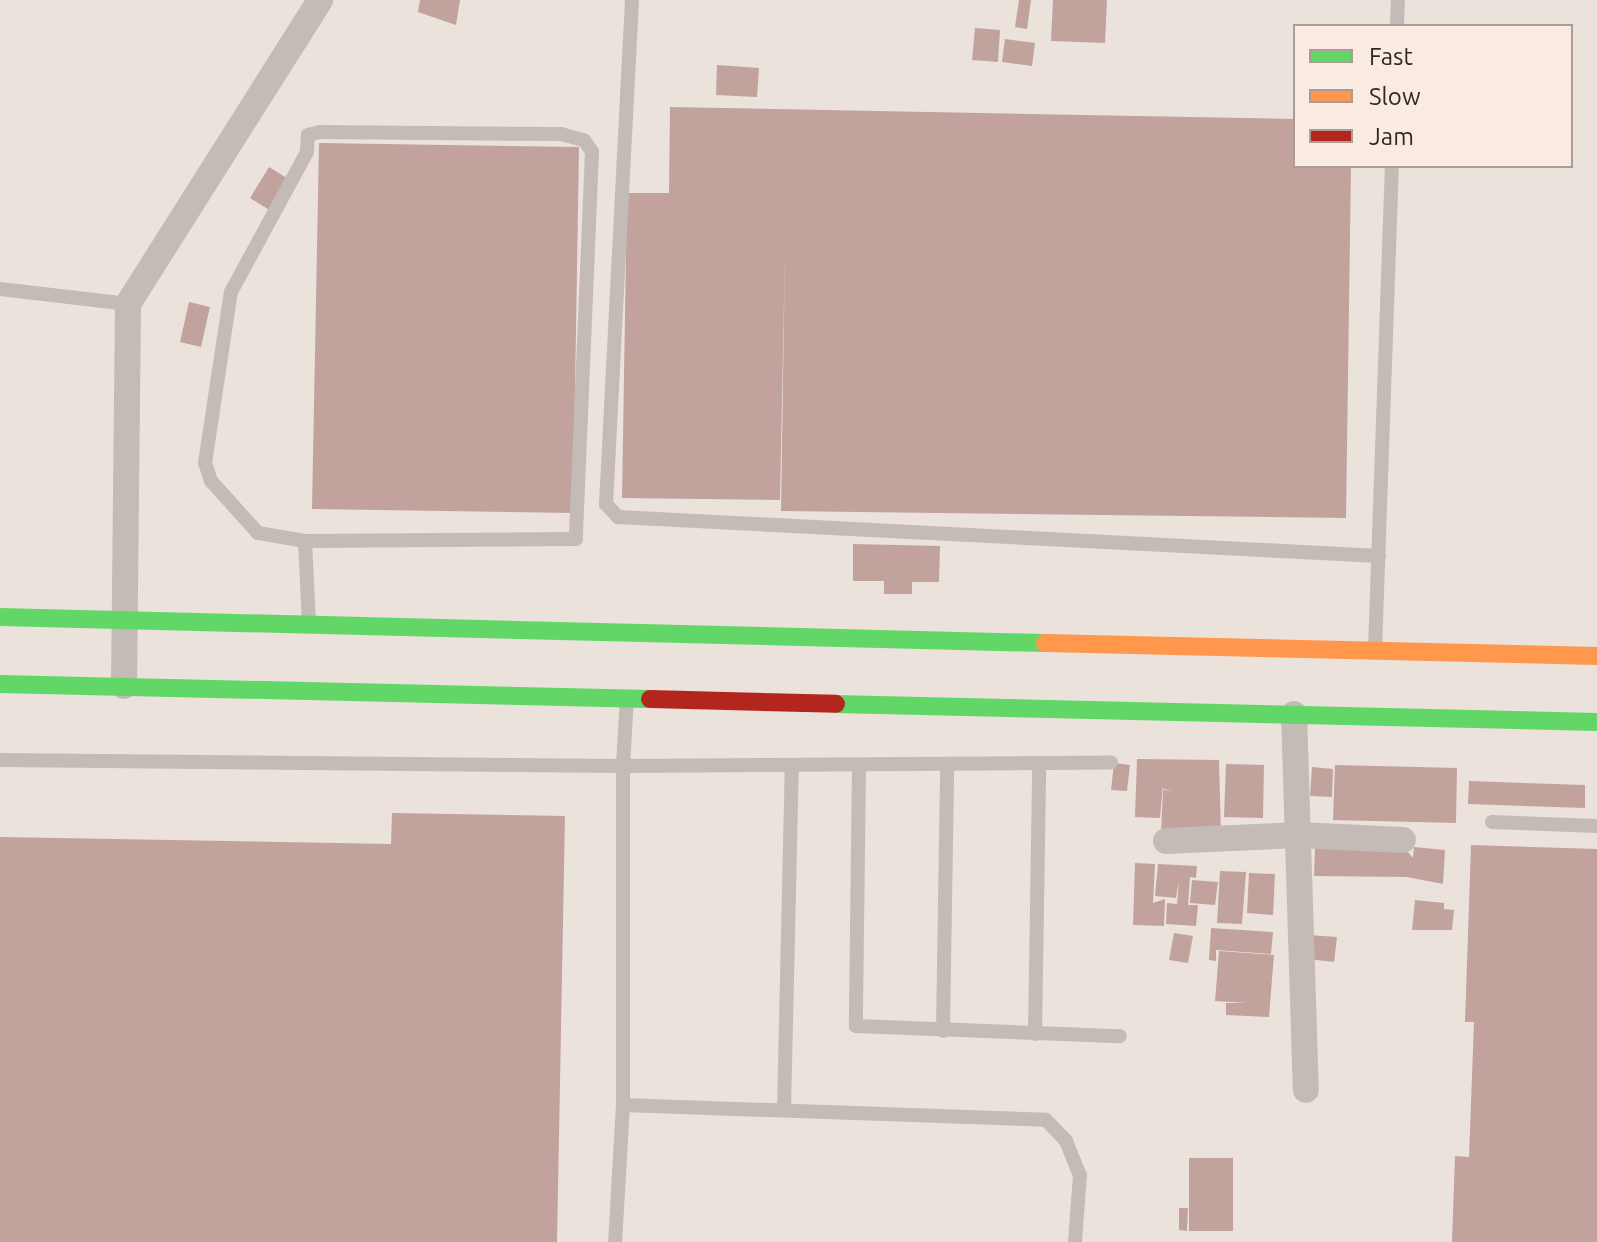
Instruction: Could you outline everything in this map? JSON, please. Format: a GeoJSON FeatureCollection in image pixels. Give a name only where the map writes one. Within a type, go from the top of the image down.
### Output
{"type":"FeatureCollection","features":[{"type":"Feature","properties":{"kind":"street"},"geometry":{"type":"LineString","coordinates":[[124,686],[128,304],[320,0]]}},
{"type":"Feature","properties":{"kind":"street"},"geometry":{"type":"LineString","coordinates":[[0,617],[1597,656]]}},
{"type":"Feature","properties":{"kind":"street"},"geometry":{"type":"LineString","coordinates":[[0,684],[1597,722]]}},
{"type":"Feature","properties":{"kind":"street"},"geometry":{"type":"LineString","coordinates":[[1294,714],[1306,1090]]}},
{"type":"Feature","properties":{"kind":"street"},"geometry":{"type":"LineString","coordinates":[[1166,841],[1298,835],[1403,840]]}},
{"type":"Feature","properties":{"kind":"lane"},"geometry":{"type":"LineString","coordinates":[[632,0],[606,504],[618,517],[1379,556]]}},
{"type":"Feature","properties":{"kind":"lane"},"geometry":{"type":"LineString","coordinates":[[1397,24],[1398,0]]}},
{"type":"Feature","properties":{"kind":"lane"},"geometry":{"type":"LineString","coordinates":[[561,134],[584,140],[592,152],[576,539],[305,541],[258,533],[211,481],[205,463],[231,292],[307,152],[308,135],[561,134]]}},
{"type":"Feature","properties":{"kind":"lane"},"geometry":{"type":"LineString","coordinates":[[1375,650],[1392,168]]}},
{"type":"Feature","properties":{"kind":"lane"},"geometry":{"type":"LineString","coordinates":[[0,289],[128,304]]}},
{"type":"Feature","properties":{"kind":"lane"},"geometry":{"type":"LineString","coordinates":[[305,541],[309,624]]}},
{"type":"Feature","properties":{"kind":"lane"},"geometry":{"type":"LineString","coordinates":[[615,1242],[623,1105],[623,766],[627,698]]}},
{"type":"Feature","properties":{"kind":"lane"},"geometry":{"type":"LineString","coordinates":[[0,760],[623,766],[1111,763]]}},
{"type":"Feature","properties":{"kind":"lane"},"geometry":{"type":"LineString","coordinates":[[943,1031],[947,765]]}},
{"type":"Feature","properties":{"kind":"lane"},"geometry":{"type":"LineString","coordinates":[[1035,1034],[1039,765]]}},
{"type":"Feature","properties":{"kind":"lane"},"geometry":{"type":"LineString","coordinates":[[784,1110],[792,766]]}},
{"type":"Feature","properties":{"kind":"lane"},"geometry":{"type":"LineString","coordinates":[[859,766],[856,1026],[1120,1036]]}},
{"type":"Feature","properties":{"kind":"lane"},"geometry":{"type":"LineString","coordinates":[[1492,822],[1597,826]]}},
{"type":"Feature","properties":{"kind":"lane"},"geometry":{"type":"LineString","coordinates":[[623,1105],[1046,1120],[1066,1141],[1080,1175],[1075,1242]]}},
{"type":"Feature","properties":{"kind":"building"},"geometry":{"type":"Polygon","coordinates":[[[420,0],[460,0],[456,25],[418,12],[420,0]]]}},
{"type":"Feature","properties":{"kind":"building"},"geometry":{"type":"Polygon","coordinates":[[[1019,0],[1031,0],[1027,29],[1015,27],[1019,0]]]}},
{"type":"Feature","properties":{"kind":"building"},"geometry":{"type":"Polygon","coordinates":[[[1053,0],[1107,0],[1105,43],[1051,41],[1053,0]]]}},
{"type":"Feature","properties":{"kind":"building"},"geometry":{"type":"Polygon","coordinates":[[[975,28],[1000,30],[998,62],[972,60],[975,28]]]}},
{"type":"Feature","properties":{"kind":"building"},"geometry":{"type":"Polygon","coordinates":[[[1005,39],[1035,43],[1032,66],[1002,62],[1005,39]]]}},
{"type":"Feature","properties":{"kind":"building"},"geometry":{"type":"Polygon","coordinates":[[[717,65],[759,68],[757,97],[716,95],[717,65]]]}},
{"type":"Feature","properties":{"kind":"building"},"geometry":{"type":"Polygon","coordinates":[[[670,107],[1293,119],[1293,168],[1351,168],[1346,518],[781,511],[785,250],[780,500],[622,498],[627,193],[669,193],[670,107]]]}},
{"type":"Feature","properties":{"kind":"building"},"geometry":{"type":"Polygon","coordinates":[[[319,143],[579,147],[573,513],[312,509],[319,143]]]}},
{"type":"Feature","properties":{"kind":"building"},"geometry":{"type":"Polygon","coordinates":[[[269,167],[290,180],[271,211],[250,198],[269,167]]]}},
{"type":"Feature","properties":{"kind":"building"},"geometry":{"type":"Polygon","coordinates":[[[189,302],[210,307],[201,347],[180,342],[189,302]]]}},
{"type":"Feature","properties":{"kind":"building"},"geometry":{"type":"Polygon","coordinates":[[[853,544],[940,546],[939,582],[912,582],[912,594],[884,594],[884,581],[853,581],[853,544]]]}},
{"type":"Feature","properties":{"kind":"building"},"geometry":{"type":"Polygon","coordinates":[[[1137,759],[1219,760],[1221,835],[1161,833],[1163,790],[1173,791],[1163,789],[1163,784],[1160,818],[1135,817],[1137,759]]]}},
{"type":"Feature","properties":{"kind":"building"},"geometry":{"type":"Polygon","coordinates":[[[1114,763],[1130,765],[1127,791],[1111,790],[1114,763]]]}},
{"type":"Feature","properties":{"kind":"building"},"geometry":{"type":"Polygon","coordinates":[[[1226,764],[1264,765],[1263,818],[1224,817],[1226,764]]]}},
{"type":"Feature","properties":{"kind":"building"},"geometry":{"type":"Polygon","coordinates":[[[1335,765],[1457,768],[1456,823],[1333,820],[1335,765]]]}},
{"type":"Feature","properties":{"kind":"building"},"geometry":{"type":"Polygon","coordinates":[[[1312,767],[1333,769],[1332,797],[1310,796],[1312,767]]]}},
{"type":"Feature","properties":{"kind":"building"},"geometry":{"type":"Polygon","coordinates":[[[1469,781],[1585,785],[1585,808],[1468,804],[1469,781]]]}},
{"type":"Feature","properties":{"kind":"building"},"geometry":{"type":"Polygon","coordinates":[[[392,813],[565,816],[557,1242],[0,1242],[0,837],[391,844],[392,813]]]}},
{"type":"Feature","properties":{"kind":"building"},"geometry":{"type":"Polygon","coordinates":[[[1471,845],[1597,849],[1597,1242],[1452,1242],[1455,1156],[1469,1157],[1474,1022],[1465,1022],[1471,845]]]}},
{"type":"Feature","properties":{"kind":"building"},"geometry":{"type":"Polygon","coordinates":[[[1414,847],[1445,850],[1443,884],[1407,877],[1314,876],[1315,848],[1408,852],[1413,858],[1414,847]]]}},
{"type":"Feature","properties":{"kind":"building"},"geometry":{"type":"Polygon","coordinates":[[[1135,863],[1155,864],[1153,903],[1165,899],[1164,926],[1133,925],[1135,863]]]}},
{"type":"Feature","properties":{"kind":"building"},"geometry":{"type":"Polygon","coordinates":[[[1158,864],[1197,866],[1196,878],[1190,877],[1188,905],[1198,905],[1196,926],[1166,924],[1167,903],[1177,904],[1179,880],[1176,898],[1155,896],[1158,864]]]}},
{"type":"Feature","properties":{"kind":"building"},"geometry":{"type":"Polygon","coordinates":[[[1220,871],[1246,872],[1242,924],[1217,923],[1220,871]]]}},
{"type":"Feature","properties":{"kind":"building"},"geometry":{"type":"Polygon","coordinates":[[[1249,873],[1275,874],[1273,915],[1247,913],[1249,873]]]}},
{"type":"Feature","properties":{"kind":"building"},"geometry":{"type":"Polygon","coordinates":[[[1192,880],[1218,882],[1215,905],[1190,903],[1192,880]]]}},
{"type":"Feature","properties":{"kind":"building"},"geometry":{"type":"Polygon","coordinates":[[[1415,900],[1444,903],[1444,909],[1454,910],[1452,930],[1412,930],[1415,900]]]}},
{"type":"Feature","properties":{"kind":"building"},"geometry":{"type":"Polygon","coordinates":[[[1211,928],[1273,932],[1271,954],[1216,950],[1216,961],[1209,960],[1211,928]]]}},
{"type":"Feature","properties":{"kind":"building"},"geometry":{"type":"Polygon","coordinates":[[[1174,933],[1193,936],[1188,963],[1169,960],[1174,933]]]}},
{"type":"Feature","properties":{"kind":"building"},"geometry":{"type":"Polygon","coordinates":[[[1309,935],[1337,937],[1334,962],[1307,959],[1309,935]]]}},
{"type":"Feature","properties":{"kind":"building"},"geometry":{"type":"Polygon","coordinates":[[[1219,951],[1274,955],[1269,1017],[1226,1015],[1226,1003],[1247,1003],[1215,1001],[1219,951]]]}},
{"type":"Feature","properties":{"kind":"building"},"geometry":{"type":"Polygon","coordinates":[[[1189,1158],[1233,1158],[1233,1231],[1189,1231],[1189,1158]]]}},
{"type":"Feature","properties":{"kind":"building"},"geometry":{"type":"Polygon","coordinates":[[[1179,1208],[1188,1208],[1187,1231],[1179,1230],[1179,1208]]]}},
{"type":"Feature","properties":{"kind":"traffic: fast"},"geometry":{"type":"LineString","coordinates":[[0,617],[1045,643]]}},
{"type":"Feature","properties":{"kind":"traffic: fast"},"geometry":{"type":"LineString","coordinates":[[0,684],[650,699]]}},
{"type":"Feature","properties":{"kind":"traffic: fast"},"geometry":{"type":"LineString","coordinates":[[836,704],[1597,722]]}},
{"type":"Feature","properties":{"kind":"traffic: slow"},"geometry":{"type":"LineString","coordinates":[[1045,643],[1597,656]]}},
{"type":"Feature","properties":{"kind":"traffic: jam"},"geometry":{"type":"LineString","coordinates":[[650,699],[836,704]]}}]}
